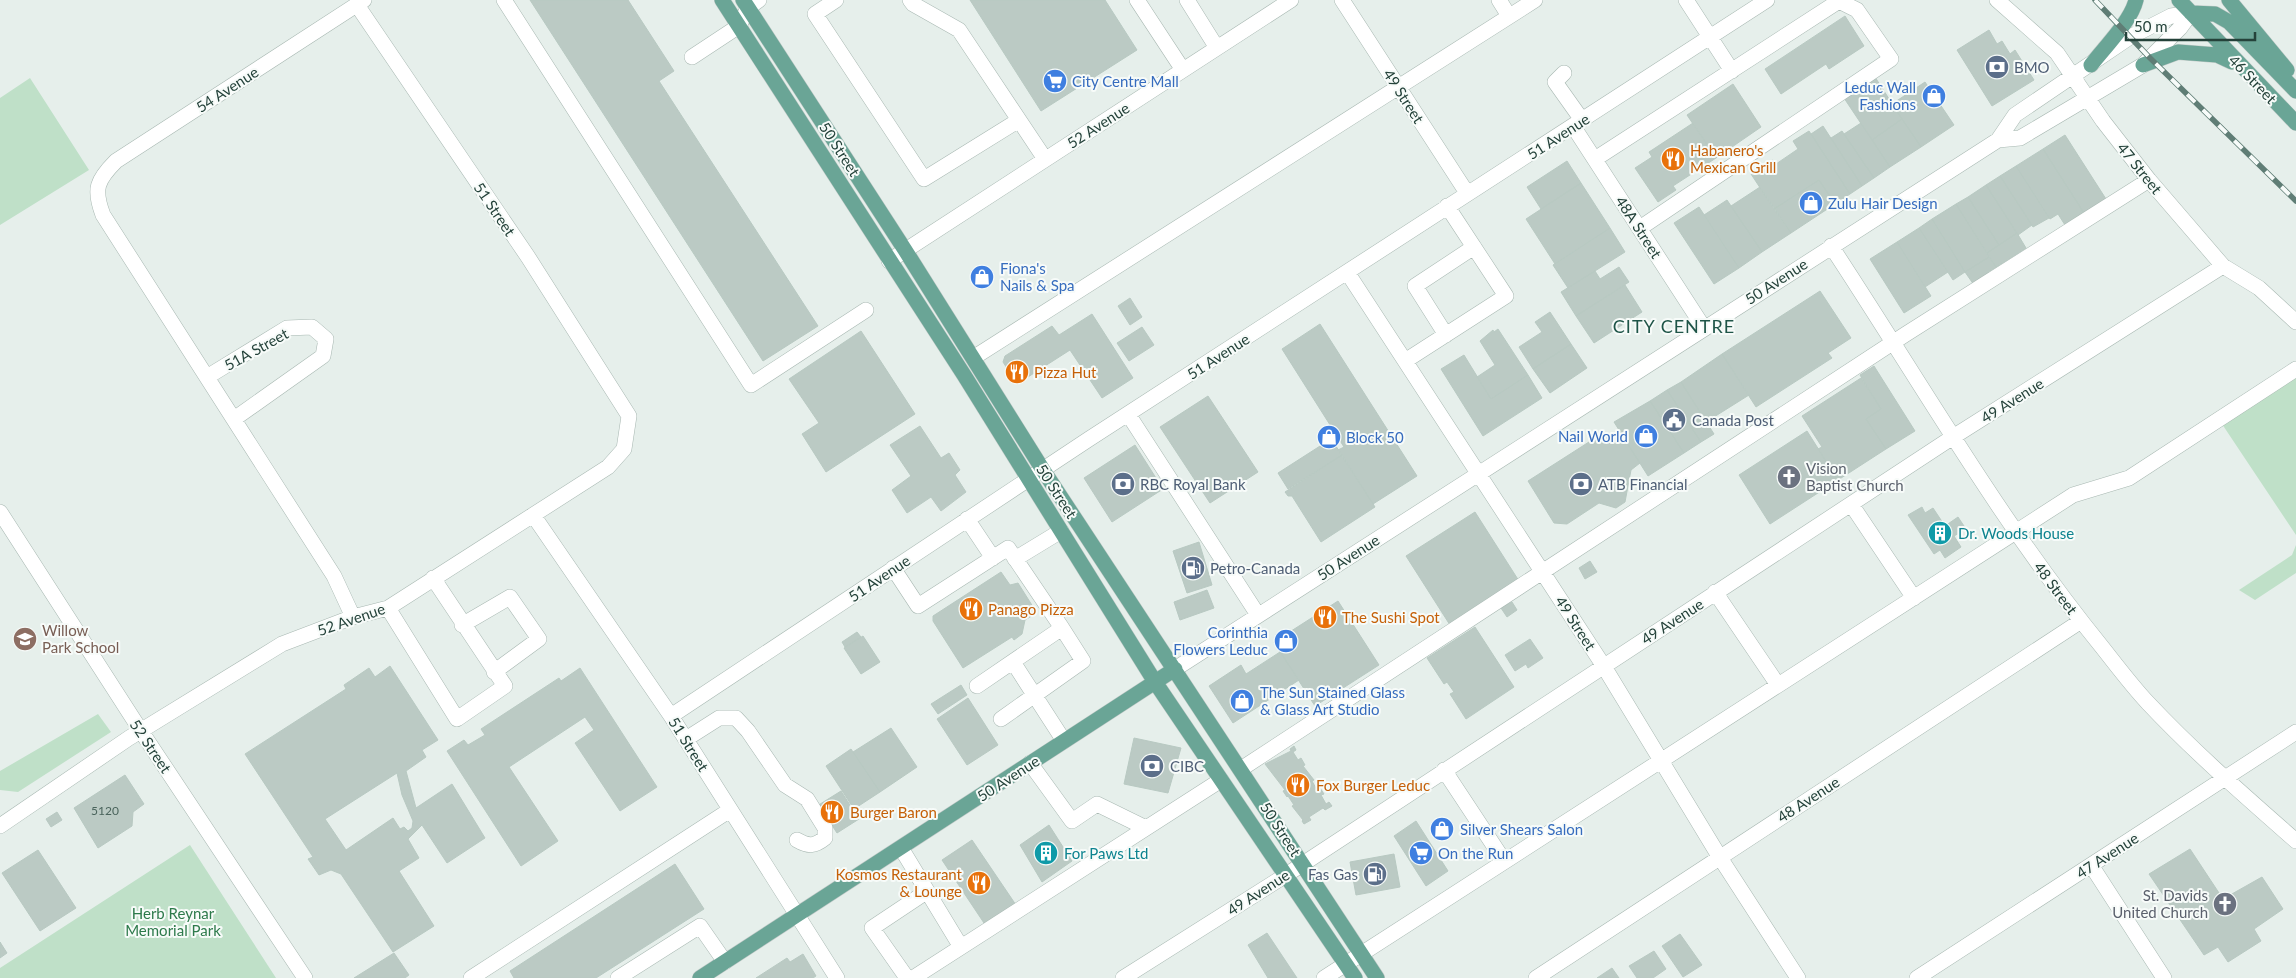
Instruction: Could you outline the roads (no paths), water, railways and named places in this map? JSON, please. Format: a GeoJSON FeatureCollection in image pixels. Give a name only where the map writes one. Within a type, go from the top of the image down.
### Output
{"type":"FeatureCollection","features":[{"type":"Feature","properties":{"kind":"main road","name":"50 Street"},"geometry":{"type":"LineString","coordinates":[[722,0],[964,375],[1155,682],[1355,978]]}},
{"type":"Feature","properties":{"kind":"main road"},"geometry":{"type":"LineString","coordinates":[[2091,65],[2112,36],[2129,19],[2136,0]]}},
{"type":"Feature","properties":{"kind":"main road","name":"46 Street"},"geometry":{"type":"LineString","coordinates":[[2179,0],[2188,7],[2239,65],[2296,123]]}},
{"type":"Feature","properties":{"kind":"main road","name":"46 Street"},"geometry":{"type":"LineString","coordinates":[[2229,0],[2296,81]]}},
{"type":"Feature","properties":{"kind":"main road","name":"50 Street"},"geometry":{"type":"LineString","coordinates":[[750,3],[1043,470],[1377,978]]}},
{"type":"Feature","properties":{"kind":"main road"},"geometry":{"type":"LineString","coordinates":[[2188,7],[2215,14],[2229,22],[2296,91]]}},
{"type":"Feature","properties":{"kind":"main road"},"geometry":{"type":"LineString","coordinates":[[2143,65],[2178,52],[2217,56],[2239,65]]}},
{"type":"Feature","properties":{"kind":"main road","name":"50 Avenue"},"geometry":{"type":"LineString","coordinates":[[700,978],[1174,669]]}},
{"type":"Feature","properties":{"kind":"street"},"geometry":{"type":"LineString","coordinates":[[504,0],[751,385],[866,310]]}},
{"type":"Feature","properties":{"kind":"street"},"geometry":{"type":"LineString","coordinates":[[836,0],[815,14],[924,179],[1019,120]]}},
{"type":"Feature","properties":{"kind":"street"},"geometry":{"type":"LineString","coordinates":[[910,0],[913,4],[960,30],[1045,159]]}},
{"type":"Feature","properties":{"kind":"street"},"geometry":{"type":"LineString","coordinates":[[1137,0],[1182,70]]}},
{"type":"Feature","properties":{"kind":"street"},"geometry":{"type":"LineString","coordinates":[[1186,0],[1217,48]]}},
{"type":"Feature","properties":{"kind":"street","name":"52 Avenue"},"geometry":{"type":"LineString","coordinates":[[889,261],[1291,0]]}},
{"type":"Feature","properties":{"kind":"street","name":"49 Street"},"geometry":{"type":"LineString","coordinates":[[1342,0],[1467,193]]}},
{"type":"Feature","properties":{"kind":"street"},"geometry":{"type":"LineString","coordinates":[[1499,0],[1510,16]]}},
{"type":"Feature","properties":{"kind":"street"},"geometry":{"type":"LineString","coordinates":[[972,358],[1535,0]]}},
{"type":"Feature","properties":{"kind":"street"},"geometry":{"type":"LineString","coordinates":[[1686,0],[1732,71]]}},
{"type":"Feature","properties":{"kind":"street","name":"51 Avenue"},"geometry":{"type":"LineString","coordinates":[[671,716],[1028,479],[1767,0]]}},
{"type":"Feature","properties":{"kind":"street","name":"47 Street"},"geometry":{"type":"LineString","coordinates":[[1997,0],[2057,53],[2087,98],[2149,180],[2223,266],[2259,288],[2296,322]]}},
{"type":"Feature","properties":{"kind":"street"},"geometry":{"type":"LineString","coordinates":[[1595,159],[1838,1],[1857,10],[1891,59],[1640,228]]}},
{"type":"Feature","properties":{"kind":"street","name":"54 Avenue"},"geometry":{"type":"LineString","coordinates":[[98,185],[104,172],[116,161],[360,2]]}},
{"type":"Feature","properties":{"kind":"street","name":"51 Street"},"geometry":{"type":"LineString","coordinates":[[360,2],[629,416]]}},
{"type":"Feature","properties":{"kind":"street"},"geometry":{"type":"LineString","coordinates":[[692,58],[739,26],[750,3]]}},
{"type":"Feature","properties":{"kind":"street","name":"50 Avenue"},"geometry":{"type":"LineString","coordinates":[[1998,140],[2020,138],[2143,65],[2180,28],[2188,7]]}},
{"type":"Feature","properties":{"kind":"street","name":"50 Avenue"},"geometry":{"type":"LineString","coordinates":[[1174,669],[1998,140],[2015,115],[2130,37],[2188,7]]}},
{"type":"Feature","properties":{"kind":"street","name":"48A Street"},"geometry":{"type":"LineString","coordinates":[[1564,73],[1555,82],[1578,123],[1595,159],[1704,328]]}},
{"type":"Feature","properties":{"kind":"street"},"geometry":{"type":"LineString","coordinates":[[1241,769],[1894,342],[2149,180]]}},
{"type":"Feature","properties":{"kind":"street","name":"51A Street"},"geometry":{"type":"LineString","coordinates":[[98,185],[97,199],[102,215],[334,576],[353,617]]}},
{"type":"Feature","properties":{"kind":"street"},"geometry":{"type":"LineString","coordinates":[[1405,361],[1506,296],[1447,206]]}},
{"type":"Feature","properties":{"kind":"street","name":"48 Street"},"geometry":{"type":"LineString","coordinates":[[1831,246],[2016,532],[2081,621],[2148,703],[2225,778],[2296,841]]}},
{"type":"Feature","properties":{"kind":"street"},"geometry":{"type":"LineString","coordinates":[[1446,335],[1414,286],[1474,247]]}},
{"type":"Feature","properties":{"kind":"street","name":"49 Avenue"},"geometry":{"type":"LineString","coordinates":[[1123,978],[1286,875],[1953,437],[2223,266]]}},
{"type":"Feature","properties":{"kind":"street","name":"49 Street"},"geometry":{"type":"LineString","coordinates":[[1346,272],[1604,665],[1719,856],[1798,978]]}},
{"type":"Feature","properties":{"kind":"street","name":"51A Street"},"geometry":{"type":"LineString","coordinates":[[207,377],[287,328],[312,327],[326,338],[323,356],[234,419]]}},
{"type":"Feature","properties":{"kind":"street"},"geometry":{"type":"LineString","coordinates":[[1324,978],[2074,495],[2129,478],[2296,369]]}},
{"type":"Feature","properties":{"kind":"street"},"geometry":{"type":"LineString","coordinates":[[1128,414],[1258,615]]}},
{"type":"Feature","properties":{"kind":"street","name":"52 Avenue"},"geometry":{"type":"LineString","coordinates":[[0,826],[141,731],[282,644],[353,617],[388,608],[608,467],[624,449],[629,416]]}},
{"type":"Feature","properties":{"kind":"street"},"geometry":{"type":"LineString","coordinates":[[1851,504],[1914,598]]}},
{"type":"Feature","properties":{"kind":"street","name":"52 Street"},"geometry":{"type":"LineString","coordinates":[[0,512],[141,731],[305,978]]}},
{"type":"Feature","properties":{"kind":"street","name":"51 Street"},"geometry":{"type":"LineString","coordinates":[[533,515],[671,716],[837,978]]}},
{"type":"Feature","properties":{"kind":"street"},"geometry":{"type":"LineString","coordinates":[[967,519],[993,558]]}},
{"type":"Feature","properties":{"kind":"street"},"geometry":{"type":"LineString","coordinates":[[1016,559],[1060,531]]}},
{"type":"Feature","properties":{"kind":"street"},"geometry":{"type":"LineString","coordinates":[[893,568],[918,606],[1008,548],[1016,559],[1083,661],[1001,719]]}},
{"type":"Feature","properties":{"kind":"street"},"geometry":{"type":"LineString","coordinates":[[388,608],[456,719],[505,686],[462,625],[433,578]]}},
{"type":"Feature","properties":{"kind":"street"},"geometry":{"type":"LineString","coordinates":[[1715,592],[1778,685]]}},
{"type":"Feature","properties":{"kind":"street"},"geometry":{"type":"LineString","coordinates":[[462,625],[510,597],[539,639],[494,672]]}},
{"type":"Feature","properties":{"kind":"street","name":"48 Avenue"},"geometry":{"type":"LineString","coordinates":[[1536,978],[1719,856],[2081,621]]}},
{"type":"Feature","properties":{"kind":"street"},"geometry":{"type":"LineString","coordinates":[[977,686],[1062,628]]}},
{"type":"Feature","properties":{"kind":"street"},"geometry":{"type":"LineString","coordinates":[[1013,662],[1064,741]]}},
{"type":"Feature","properties":{"kind":"street"},"geometry":{"type":"LineString","coordinates":[[686,739],[719,718],[736,718],[748,731],[785,785],[807,799],[825,828],[825,838],[815,845],[805,845],[797,840]]}},
{"type":"Feature","properties":{"kind":"street","name":"47 Avenue"},"geometry":{"type":"LineString","coordinates":[[1917,978],[2296,732]]}},
{"type":"Feature","properties":{"kind":"street"},"geometry":{"type":"LineString","coordinates":[[1030,764],[1072,821],[1098,804],[1146,828]]}},
{"type":"Feature","properties":{"kind":"street"},"geometry":{"type":"LineString","coordinates":[[1444,770],[1504,861]]}},
{"type":"Feature","properties":{"kind":"street"},"geometry":{"type":"LineString","coordinates":[[913,978],[1221,780]]}},
{"type":"Feature","properties":{"kind":"street"},"geometry":{"type":"LineString","coordinates":[[471,978],[730,810]]}},
{"type":"Feature","properties":{"kind":"street"},"geometry":{"type":"LineString","coordinates":[[901,848],[961,948]]}},
{"type":"Feature","properties":{"kind":"street"},"geometry":{"type":"LineString","coordinates":[[2091,865],[2164,978]]}},
{"type":"Feature","properties":{"kind":"street"},"geometry":{"type":"LineString","coordinates":[[907,978],[872,928],[926,892]]}},
{"type":"Feature","properties":{"kind":"street"},"geometry":{"type":"LineString","coordinates":[[618,978],[700,926],[726,962]]}},
{"type":"Feature","properties":{"kind":"railway"},"geometry":{"type":"LineString","coordinates":[[2095,0],[2150,58],[2296,201]]}},
{"type":"Feature","properties":{"kind":"place","name":"BMO"},"geometry":{"type":"Point","coordinates":[1997,67]}},
{"type":"Feature","properties":{"kind":"place","name":"City Centre Mall"},"geometry":{"type":"Point","coordinates":[1055,81]}},
{"type":"Feature","properties":{"kind":"place","name":"Leduc Wall Fashions"},"geometry":{"type":"Point","coordinates":[1934,96]}},
{"type":"Feature","properties":{"kind":"place","name":"Habanero's Mexican Grill"},"geometry":{"type":"Point","coordinates":[1673,159]}},
{"type":"Feature","properties":{"kind":"place","name":"Zulu Hair Design"},"geometry":{"type":"Point","coordinates":[1811,203]}},
{"type":"Feature","properties":{"kind":"place","name":"Fiona's Nails & Spa"},"geometry":{"type":"Point","coordinates":[982,277]}},
{"type":"Feature","properties":{"kind":"place","name":"Pizza Hut"},"geometry":{"type":"Point","coordinates":[1017,372]}},
{"type":"Feature","properties":{"kind":"place","name":"Canada Post"},"geometry":{"type":"Point","coordinates":[1674,420]}},
{"type":"Feature","properties":{"kind":"place","name":"Nail World"},"geometry":{"type":"Point","coordinates":[1646,436]}},
{"type":"Feature","properties":{"kind":"place","name":"Block 50"},"geometry":{"type":"Point","coordinates":[1329,437]}},
{"type":"Feature","properties":{"kind":"place","name":"Vision Baptist Church"},"geometry":{"type":"Point","coordinates":[1789,477]}},
{"type":"Feature","properties":{"kind":"place","name":"RBC Royal Bank"},"geometry":{"type":"Point","coordinates":[1123,484]}},
{"type":"Feature","properties":{"kind":"place","name":"ATB Financial"},"geometry":{"type":"Point","coordinates":[1581,484]}},
{"type":"Feature","properties":{"kind":"place","name":"Dr. Woods House"},"geometry":{"type":"Point","coordinates":[1940,533]}},
{"type":"Feature","properties":{"kind":"place","name":"Petro-Canada"},"geometry":{"type":"Point","coordinates":[1193,568]}},
{"type":"Feature","properties":{"kind":"place","name":"Panago Pizza"},"geometry":{"type":"Point","coordinates":[971,609]}},
{"type":"Feature","properties":{"kind":"place","name":"The Sushi Spot"},"geometry":{"type":"Point","coordinates":[1325,617]}},
{"type":"Feature","properties":{"kind":"place","name":"Willow Park School"},"geometry":{"type":"Point","coordinates":[25,639]}},
{"type":"Feature","properties":{"kind":"place","name":"Corinthia Flowers Leduc"},"geometry":{"type":"Point","coordinates":[1286,641]}},
{"type":"Feature","properties":{"kind":"place","name":"The Sun Stained Glass & Glass Art Studio"},"geometry":{"type":"Point","coordinates":[1242,701]}},
{"type":"Feature","properties":{"kind":"place","name":"CIBC"},"geometry":{"type":"Point","coordinates":[1152,766]}},
{"type":"Feature","properties":{"kind":"place","name":"Fox Burger Leduc"},"geometry":{"type":"Point","coordinates":[1298,785]}},
{"type":"Feature","properties":{"kind":"place","name":"Burger Baron"},"geometry":{"type":"Point","coordinates":[832,812]}},
{"type":"Feature","properties":{"kind":"place","name":"Silver Shears Salon"},"geometry":{"type":"Point","coordinates":[1442,829]}},
{"type":"Feature","properties":{"kind":"place","name":"For Paws Ltd"},"geometry":{"type":"Point","coordinates":[1046,853]}},
{"type":"Feature","properties":{"kind":"place","name":"On the Run"},"geometry":{"type":"Point","coordinates":[1421,853]}},
{"type":"Feature","properties":{"kind":"place","name":"Fas Gas"},"geometry":{"type":"Point","coordinates":[1375,874]}},
{"type":"Feature","properties":{"kind":"place","name":"Kosmos Restaurant & Lounge"},"geometry":{"type":"Point","coordinates":[979,883]}},
{"type":"Feature","properties":{"kind":"place","name":"St. Davids United Church"},"geometry":{"type":"Point","coordinates":[2225,904]}},
{"type":"Feature","properties":{"kind":"district","name":"CITY CENTRE"},"geometry":{"type":"Point","coordinates":[1674,326]}},
{"type":"Feature","properties":{"kind":"park label","name":"Herb Reynar Memorial Park"},"geometry":{"type":"Point","coordinates":[173,922]}}]}
